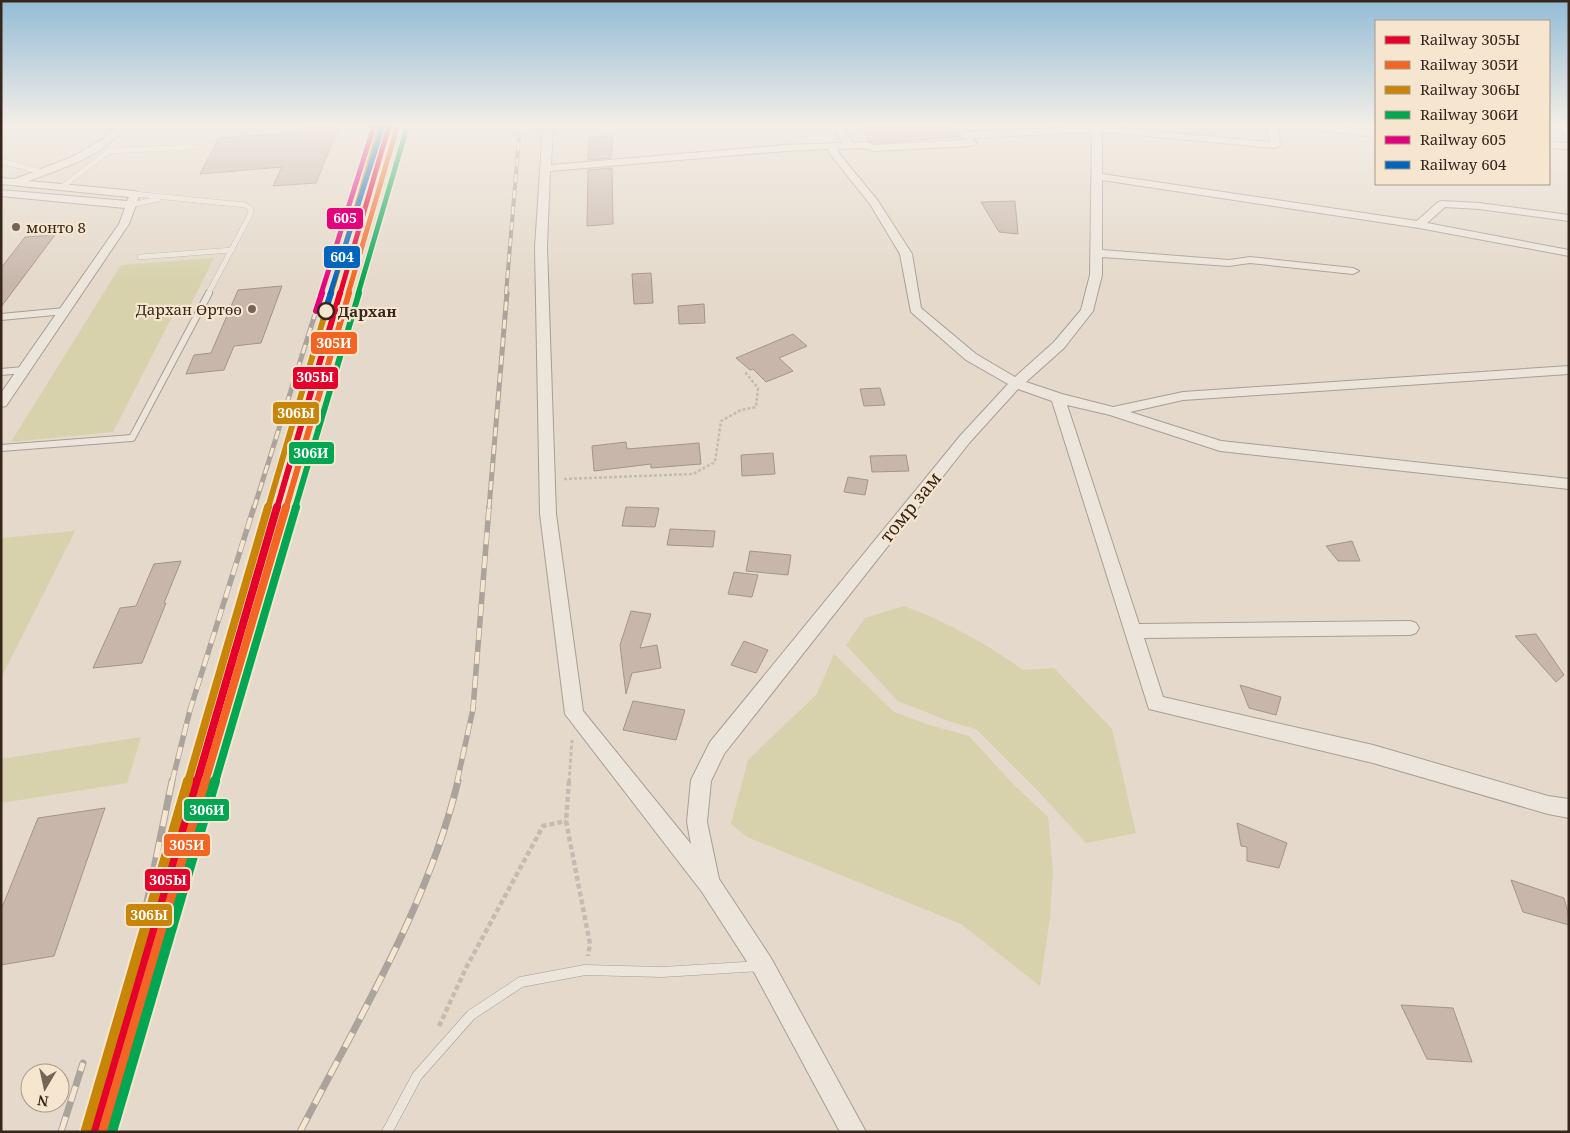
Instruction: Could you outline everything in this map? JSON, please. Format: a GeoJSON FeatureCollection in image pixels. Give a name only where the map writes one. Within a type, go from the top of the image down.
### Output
{"type":"FeatureCollection","features":[{"type":"Feature","properties":{"kind":"street"},"geometry":{"type":"LineString","coordinates":[[17,182],[25,179]]}},
{"type":"Feature","properties":{"kind":"street"},"geometry":{"type":"LineString","coordinates":[[544,179],[541,247],[548,514],[574,714],[710,884],[763,966],[854,1132]]}},
{"type":"Feature","properties":{"kind":"street"},"geometry":{"type":"LineString","coordinates":[[855,179],[874,203],[906,254],[914,309],[970,358],[1016,383],[1058,398],[1113,411],[1220,446],[1569,484]]}},
{"type":"Feature","properties":{"kind":"street","name":"томр зам"},"geometry":{"type":"LineString","coordinates":[[710,884],[697,822],[700,780],[717,748],[966,438],[1016,383],[1059,345],[1087,311],[1096,275],[1097,179]]}},
{"type":"Feature","properties":{"kind":"street"},"geometry":{"type":"LineString","coordinates":[[1116,179],[1419,225],[1569,253]]}},
{"type":"Feature","properties":{"kind":"street"},"geometry":{"type":"LineString","coordinates":[[1,181],[62,187],[133,199]]}},
{"type":"Feature","properties":{"kind":"street"},"geometry":{"type":"LineString","coordinates":[[1,192],[133,199]]}},
{"type":"Feature","properties":{"kind":"street"},"geometry":{"type":"LineString","coordinates":[[1,404],[124,224],[133,199]]}},
{"type":"Feature","properties":{"kind":"street"},"geometry":{"type":"LineString","coordinates":[[1419,225],[1442,204],[1480,206],[1569,218]]}},
{"type":"Feature","properties":{"kind":"street"},"geometry":{"type":"LineString","coordinates":[[1096,253],[1229,263],[1250,260],[1354,271]]}},
{"type":"Feature","properties":{"kind":"street"},"geometry":{"type":"LineString","coordinates":[[1113,411],[1183,396],[1569,370]]}},
{"type":"Feature","properties":{"kind":"street"},"geometry":{"type":"LineString","coordinates":[[1058,398],[1156,704],[1372,754],[1548,805],[1569,809]]}},
{"type":"Feature","properties":{"kind":"street"},"geometry":{"type":"LineString","coordinates":[[1132,630],[1410,628]]}},
{"type":"Feature","properties":{"kind":"lane"},"geometry":{"type":"LineString","coordinates":[[62,187],[73,179]]}},
{"type":"Feature","properties":{"kind":"lane"},"geometry":{"type":"LineString","coordinates":[[1,448],[132,438],[232,250],[250,215],[251,209],[245,205],[234,203],[168,197],[133,199]]}},
{"type":"Feature","properties":{"kind":"lane"},"geometry":{"type":"LineString","coordinates":[[133,199],[168,197]]}},
{"type":"Feature","properties":{"kind":"lane"},"geometry":{"type":"LineString","coordinates":[[140,258],[232,250]]}},
{"type":"Feature","properties":{"kind":"lane"},"geometry":{"type":"LineString","coordinates":[[1,317],[65,311]]}},
{"type":"Feature","properties":{"kind":"lane"},"geometry":{"type":"LineString","coordinates":[[1,372],[24,370]]}},
{"type":"Feature","properties":{"kind":"lane"},"geometry":{"type":"LineString","coordinates":[[387,1132],[417,1076],[471,1015],[521,982],[585,970],[662,972],[763,966]]}},
{"type":"Feature","properties":{"kind":"path"},"geometry":{"type":"LineString","coordinates":[[547,489],[564,479],[693,474],[715,462],[721,420],[741,410],[756,407],[758,388],[745,372]]}},
{"type":"Feature","properties":{"kind":"path"},"geometry":{"type":"LineString","coordinates":[[574,714],[566,821],[590,944],[585,970]]}},
{"type":"Feature","properties":{"kind":"path"},"geometry":{"type":"LineString","coordinates":[[437,1031],[466,968],[543,826],[566,821]]}},
{"type":"Feature","properties":{"kind":"shaded area"},"geometry":{"type":"Polygon","coordinates":[[[214,258],[190,306],[177,307],[113,432],[11,442],[121,265],[214,258]]]}},
{"type":"Feature","properties":{"kind":"shaded area"},"geometry":{"type":"Polygon","coordinates":[[[75,531],[1,678],[1,538],[75,531]]]}},
{"type":"Feature","properties":{"kind":"shaded area"},"geometry":{"type":"Polygon","coordinates":[[[904,606],[966,634],[1023,670],[1054,668],[1112,729],[1136,833],[1086,843],[1038,791],[976,729],[951,722],[898,701],[846,645],[865,618],[904,606]]]}},
{"type":"Feature","properties":{"kind":"shaded area"},"geometry":{"type":"Polygon","coordinates":[[[834,654],[894,712],[926,724],[969,736],[1012,783],[1048,817],[1053,872],[1050,917],[1040,986],[961,924],[747,837],[731,824],[748,760],[817,694],[834,654]]]}},
{"type":"Feature","properties":{"kind":"shaded area"},"geometry":{"type":"Polygon","coordinates":[[[141,737],[127,783],[1,803],[1,759],[141,737]]]}},
{"type":"Feature","properties":{"kind":"building"},"geometry":{"type":"Polygon","coordinates":[[[276,179],[318,179],[316,183],[273,186],[276,179]]]}},
{"type":"Feature","properties":{"kind":"building"},"geometry":{"type":"Polygon","coordinates":[[[588,179],[612,179],[613,224],[587,226],[588,179]]]}},
{"type":"Feature","properties":{"kind":"building"},"geometry":{"type":"Polygon","coordinates":[[[1015,201],[1018,234],[999,232],[981,202],[1015,201]]]}},
{"type":"Feature","properties":{"kind":"building"},"geometry":{"type":"Polygon","coordinates":[[[55,235],[1,307],[1,268],[25,237],[55,235]]]}},
{"type":"Feature","properties":{"kind":"building"},"geometry":{"type":"Polygon","coordinates":[[[651,273],[653,303],[634,304],[632,274],[651,273]]]}},
{"type":"Feature","properties":{"kind":"building","name":"Дархан Өртөө"},"geometry":{"type":"Polygon","coordinates":[[[282,286],[261,343],[234,346],[224,370],[186,374],[194,355],[211,353],[238,290],[282,286]]]}},
{"type":"Feature","properties":{"kind":"building"},"geometry":{"type":"Polygon","coordinates":[[[704,304],[705,323],[679,324],[678,306],[704,304]]]}},
{"type":"Feature","properties":{"kind":"building"},"geometry":{"type":"Polygon","coordinates":[[[793,334],[807,346],[779,358],[793,371],[766,382],[753,369],[750,370],[736,358],[793,334]]]}},
{"type":"Feature","properties":{"kind":"building"},"geometry":{"type":"Polygon","coordinates":[[[880,388],[885,405],[864,406],[860,389],[880,388]]]}},
{"type":"Feature","properties":{"kind":"building"},"geometry":{"type":"Polygon","coordinates":[[[626,442],[627,449],[699,443],[701,464],[651,468],[651,464],[594,471],[592,446],[626,442]]]}},
{"type":"Feature","properties":{"kind":"building"},"geometry":{"type":"Polygon","coordinates":[[[773,453],[775,474],[742,476],[741,455],[773,453]]]}},
{"type":"Feature","properties":{"kind":"building"},"geometry":{"type":"Polygon","coordinates":[[[906,455],[909,471],[872,472],[870,456],[906,455]]]}},
{"type":"Feature","properties":{"kind":"building"},"geometry":{"type":"Polygon","coordinates":[[[848,477],[868,480],[865,495],[844,492],[848,477]]]}},
{"type":"Feature","properties":{"kind":"building"},"geometry":{"type":"Polygon","coordinates":[[[626,507],[659,508],[655,527],[622,526],[626,507]]]}},
{"type":"Feature","properties":{"kind":"building"},"geometry":{"type":"Polygon","coordinates":[[[670,529],[715,531],[713,547],[667,545],[670,529]]]}},
{"type":"Feature","properties":{"kind":"building"},"geometry":{"type":"Polygon","coordinates":[[[1352,541],[1360,561],[1338,561],[1326,546],[1352,541]]]}},
{"type":"Feature","properties":{"kind":"building"},"geometry":{"type":"Polygon","coordinates":[[[750,551],[791,555],[788,575],[746,571],[750,551]]]}},
{"type":"Feature","properties":{"kind":"building"},"geometry":{"type":"Polygon","coordinates":[[[181,561],[142,663],[93,668],[120,608],[136,606],[154,564],[181,561]]]}},
{"type":"Feature","properties":{"kind":"building"},"geometry":{"type":"Polygon","coordinates":[[[734,572],[758,575],[752,597],[728,594],[734,572]]]}},
{"type":"Feature","properties":{"kind":"building"},"geometry":{"type":"Polygon","coordinates":[[[631,611],[651,614],[640,648],[657,645],[661,668],[632,673],[626,694],[620,645],[631,611]]]}},
{"type":"Feature","properties":{"kind":"building"},"geometry":{"type":"Polygon","coordinates":[[[1536,634],[1564,675],[1556,682],[1515,636],[1536,634]]]}},
{"type":"Feature","properties":{"kind":"building"},"geometry":{"type":"Polygon","coordinates":[[[744,641],[768,650],[756,673],[731,665],[744,641]]]}},
{"type":"Feature","properties":{"kind":"building"},"geometry":{"type":"Polygon","coordinates":[[[1240,685],[1281,697],[1276,715],[1249,708],[1240,685]]]}},
{"type":"Feature","properties":{"kind":"building"},"geometry":{"type":"Polygon","coordinates":[[[633,701],[685,710],[676,740],[623,730],[633,701]]]}},
{"type":"Feature","properties":{"kind":"building"},"geometry":{"type":"Polygon","coordinates":[[[105,808],[54,956],[1,965],[1,910],[38,818],[105,808]]]}},
{"type":"Feature","properties":{"kind":"building"},"geometry":{"type":"Polygon","coordinates":[[[1237,823],[1287,843],[1279,868],[1247,861],[1247,847],[1241,846],[1237,823]]]}},
{"type":"Feature","properties":{"kind":"building"},"geometry":{"type":"Polygon","coordinates":[[[1511,880],[1564,898],[1569,925],[1523,912],[1511,880]]]}},
{"type":"Feature","properties":{"kind":"building"},"geometry":{"type":"Polygon","coordinates":[[[1401,1005],[1453,1008],[1472,1062],[1427,1059],[1401,1005]]]}},
{"type":"Feature","properties":{"kind":"railway"},"geometry":{"type":"LineString","coordinates":[[506,294],[516,179]]}},
{"type":"Feature","properties":{"kind":"railway"},"geometry":{"type":"LineString","coordinates":[[489,508],[507,293]]}},
{"type":"Feature","properties":{"kind":"railway"},"geometry":{"type":"LineString","coordinates":[[254,508],[316,311]]}},
{"type":"Feature","properties":{"kind":"railway"},"geometry":{"type":"LineString","coordinates":[[172,782],[190,710],[254,507]]}},
{"type":"Feature","properties":{"kind":"railway"},"geometry":{"type":"LineString","coordinates":[[457,782],[473,709],[489,507]]}},
{"type":"Feature","properties":{"kind":"railway"},"geometry":{"type":"LineString","coordinates":[[111,1077],[172,781]]}},
{"type":"Feature","properties":{"kind":"railway"},"geometry":{"type":"LineString","coordinates":[[300,1132],[368,1004],[410,917],[429,873],[458,781]]}},
{"type":"Feature","properties":{"kind":"railway"},"geometry":{"type":"LineString","coordinates":[[61,1132],[83,1063]]}},
{"type":"Feature","properties":{"kind":"rail line","name":"605"},"geometry":{"type":"LineString","coordinates":[[316,311],[357,179]]}},
{"type":"Feature","properties":{"kind":"rail line","name":"306Ы"},"geometry":{"type":"LineString","coordinates":[[86,1130],[365,179]]}},
{"type":"Feature","properties":{"kind":"rail line","name":"604"},"geometry":{"type":"LineString","coordinates":[[324,314],[366,179]]}},
{"type":"Feature","properties":{"kind":"rail line","name":"305Ы"},"geometry":{"type":"LineString","coordinates":[[94,1132],[373,179]]}},
{"type":"Feature","properties":{"kind":"rail line","name":"305И"},"geometry":{"type":"LineString","coordinates":[[103,1132],[382,179]]}},
{"type":"Feature","properties":{"kind":"rail line","name":"306И"},"geometry":{"type":"LineString","coordinates":[[112,1132],[392,179]]}},
{"type":"Feature","properties":{"kind":"place","name":"монто 8"},"geometry":{"type":"Point","coordinates":[16,227]}},
{"type":"Feature","properties":{"kind":"place","name":"Дархан Өртөө"},"geometry":{"type":"Point","coordinates":[252,309]}},
{"type":"Feature","properties":{"kind":"place","name":"Дархан"},"geometry":{"type":"Point","coordinates":[326,311]}}]}
